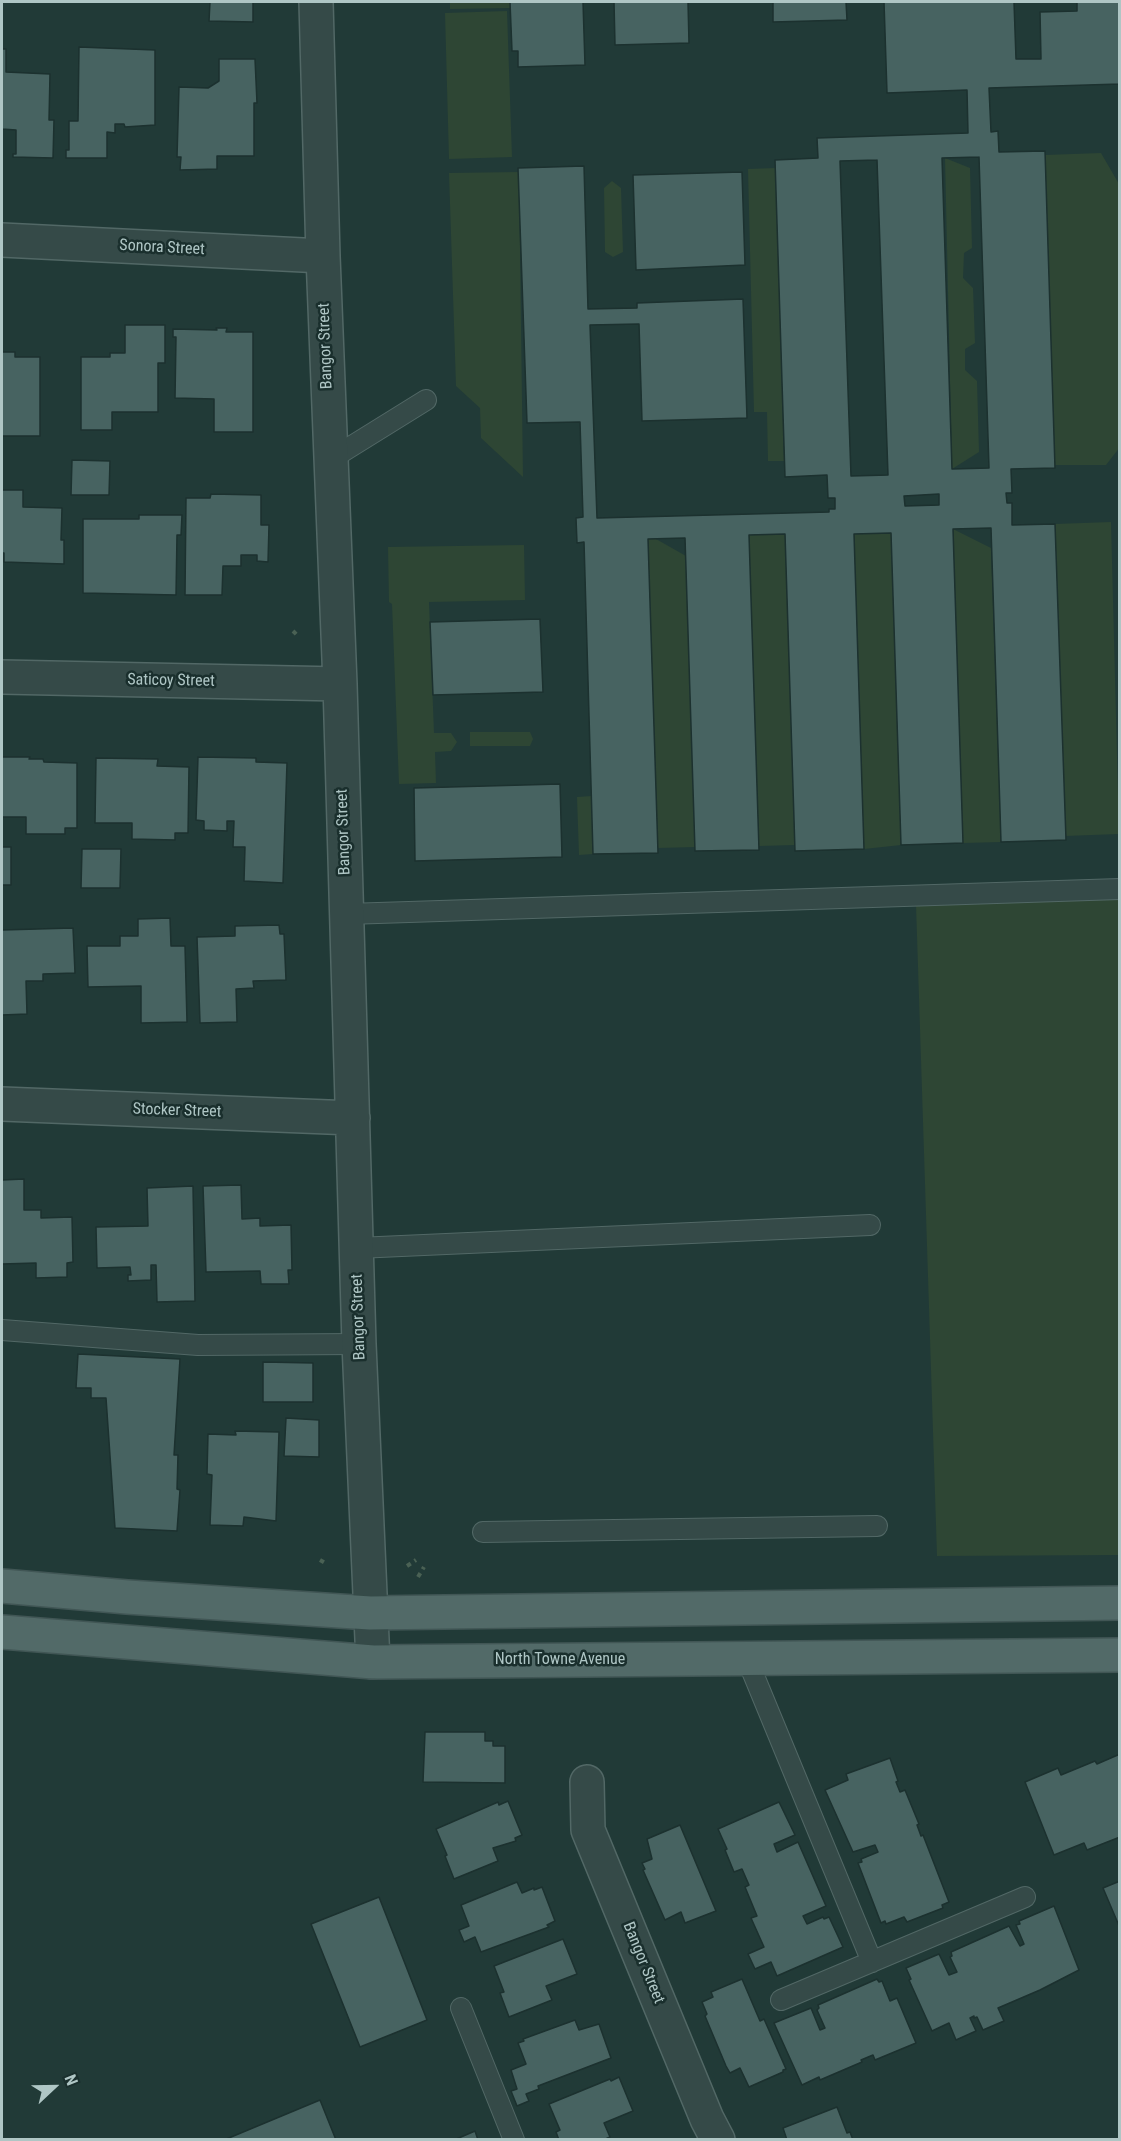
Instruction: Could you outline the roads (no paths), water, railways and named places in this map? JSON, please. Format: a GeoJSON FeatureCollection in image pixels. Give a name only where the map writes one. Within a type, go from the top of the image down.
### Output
{"type":"FeatureCollection","features":[{"type":"Feature","properties":{"kind":"main road"},"geometry":{"type":"LineString","coordinates":[[2,1587],[370,1613],[1119,1603]]}},
{"type":"Feature","properties":{"kind":"main road","name":"North Towne Avenue"},"geometry":{"type":"LineString","coordinates":[[2,1632],[373,1662],[1119,1656]]}},
{"type":"Feature","properties":{"kind":"street","name":"Bangor Street"},"geometry":{"type":"LineString","coordinates":[[316,2],[322,256],[340,684],[359,1344],[373,1662]]}},
{"type":"Feature","properties":{"kind":"street","name":"Sonora Street"},"geometry":{"type":"LineString","coordinates":[[2,240],[322,256]]}},
{"type":"Feature","properties":{"kind":"street","name":"Saticoy Street"},"geometry":{"type":"LineString","coordinates":[[2,677],[340,684]]}},
{"type":"Feature","properties":{"kind":"street","name":"Stocker Street"},"geometry":{"type":"LineString","coordinates":[[2,1104],[353,1118]]}},
{"type":"Feature","properties":{"kind":"street","name":"Bangor Street"},"geometry":{"type":"LineString","coordinates":[[587,1782],[588,1830],[707,2120],[718,2139]]}},
{"type":"Feature","properties":{"kind":"lane"},"geometry":{"type":"LineString","coordinates":[[331,459],[426,400]]}},
{"type":"Feature","properties":{"kind":"lane"},"geometry":{"type":"LineString","coordinates":[[347,914],[1119,889]]}},
{"type":"Feature","properties":{"kind":"lane"},"geometry":{"type":"LineString","coordinates":[[357,1248],[870,1225]]}},
{"type":"Feature","properties":{"kind":"lane"},"geometry":{"type":"LineString","coordinates":[[2,1330],[198,1345],[359,1344]]}},
{"type":"Feature","properties":{"kind":"lane"},"geometry":{"type":"LineString","coordinates":[[483,1532],[877,1526]]}},
{"type":"Feature","properties":{"kind":"lane"},"geometry":{"type":"LineString","coordinates":[[747,1659],[872,1962]]}},
{"type":"Feature","properties":{"kind":"lane"},"geometry":{"type":"LineString","coordinates":[[781,2000],[1024,1897]]}},
{"type":"Feature","properties":{"kind":"lane"},"geometry":{"type":"LineString","coordinates":[[461,2008],[514,2139]]}}]}
